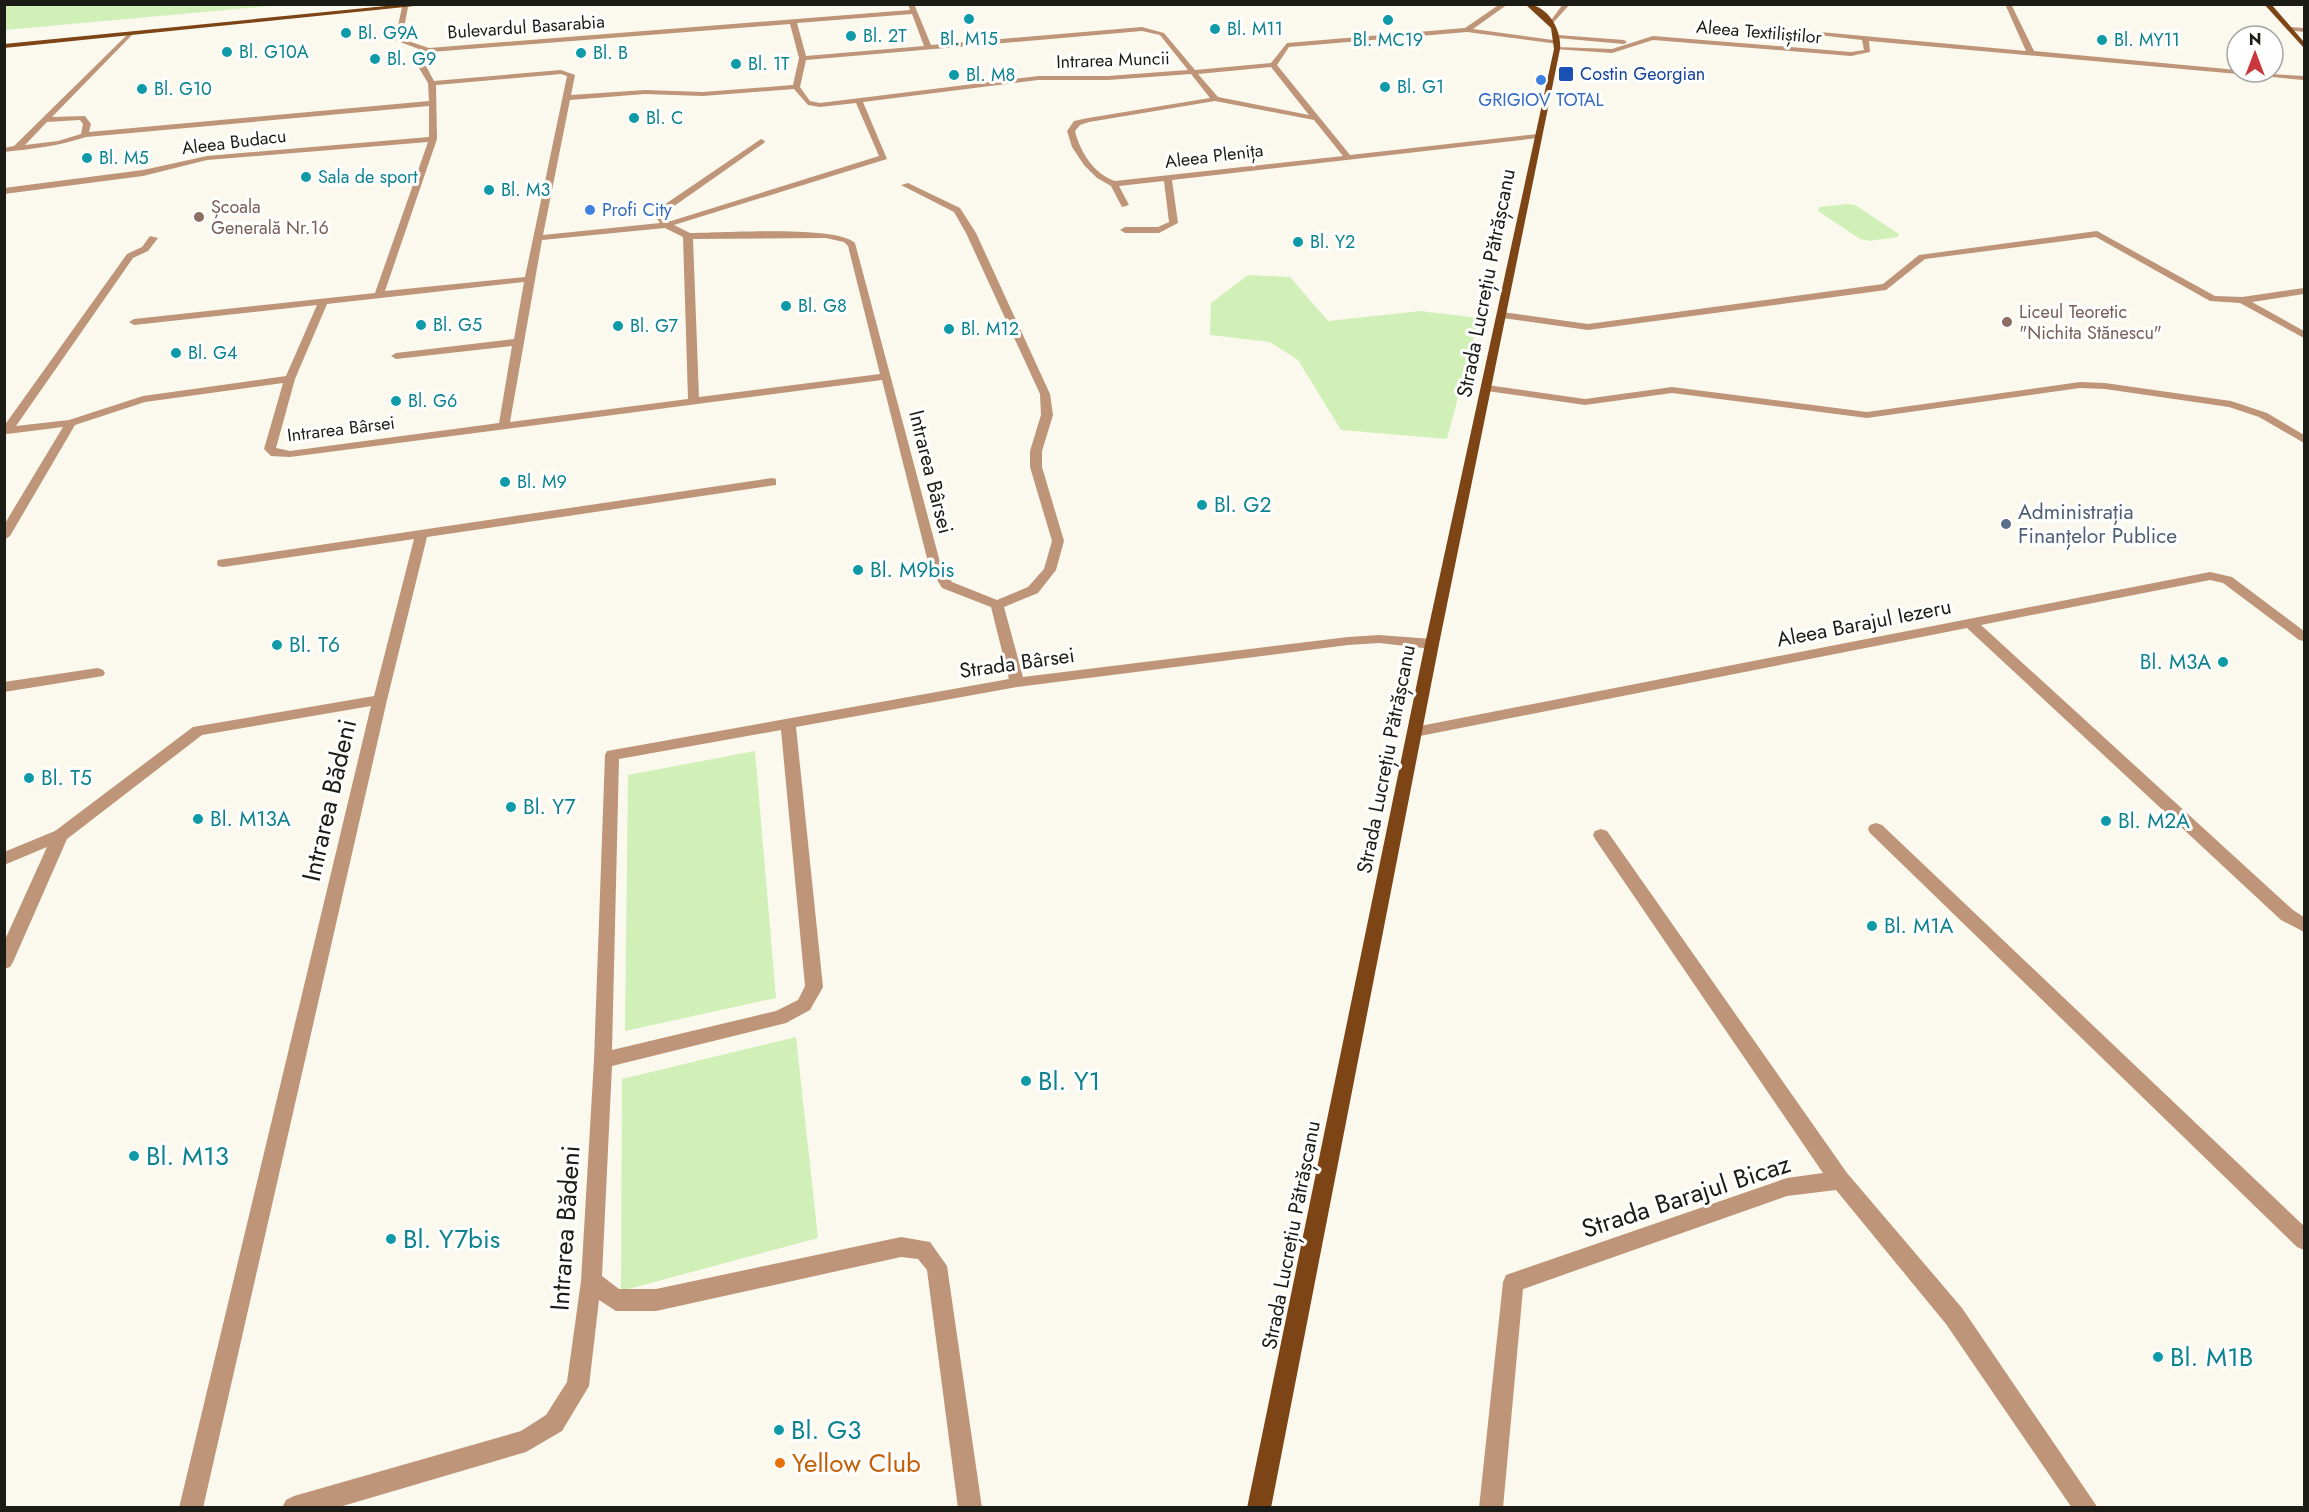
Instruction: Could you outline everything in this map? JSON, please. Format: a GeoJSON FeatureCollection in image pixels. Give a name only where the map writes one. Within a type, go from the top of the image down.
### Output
{"type":"FeatureCollection","features":[{"type":"Feature","properties":{"kind":"main road","name":"Bulevardul Basarabia"},"geometry":{"type":"LineString","coordinates":[[4,46],[432,4]]}},
{"type":"Feature","properties":{"kind":"main road"},"geometry":{"type":"LineString","coordinates":[[1528,4],[1551,22],[1558,43]]}},
{"type":"Feature","properties":{"kind":"main road"},"geometry":{"type":"LineString","coordinates":[[2267,4],[2304,46]]}},
{"type":"Feature","properties":{"kind":"main road","name":"Strada Lucrețiu Pătrășcanu"},"geometry":{"type":"LineString","coordinates":[[1259,1508],[1432,644],[1558,43]]}},
{"type":"Feature","properties":{"kind":"street"},"geometry":{"type":"LineString","coordinates":[[911,4],[928,47]]}},
{"type":"Feature","properties":{"kind":"street"},"geometry":{"type":"LineString","coordinates":[[1467,30],[1505,4]]}},
{"type":"Feature","properties":{"kind":"street"},"geometry":{"type":"LineString","coordinates":[[1551,22],[1567,4]]}},
{"type":"Feature","properties":{"kind":"street"},"geometry":{"type":"LineString","coordinates":[[2008,4],[2031,53]]}},
{"type":"Feature","properties":{"kind":"street"},"geometry":{"type":"LineString","coordinates":[[379,295],[433,139],[432,83],[423,68],[428,50],[417,44],[398,40],[405,7]]}},
{"type":"Feature","properties":{"kind":"street","name":"Bulevardul Basarabia"},"geometry":{"type":"LineString","coordinates":[[428,50],[914,12]]}},
{"type":"Feature","properties":{"kind":"street"},"geometry":{"type":"LineString","coordinates":[[566,98],[645,92],[703,94],[796,87],[803,58],[793,22]]}},
{"type":"Feature","properties":{"kind":"street","name":"Intrarea Muncii"},"geometry":{"type":"LineString","coordinates":[[803,58],[1148,29],[1162,33],[1193,72]]}},
{"type":"Feature","properties":{"kind":"street"},"geometry":{"type":"LineString","coordinates":[[2289,29],[2304,30]]}},
{"type":"Feature","properties":{"kind":"street"},"geometry":{"type":"LineString","coordinates":[[1273,65],[1287,45],[1467,30],[1558,43]]}},
{"type":"Feature","properties":{"kind":"street"},"geometry":{"type":"LineString","coordinates":[[16,149],[130,33]]}},
{"type":"Feature","properties":{"kind":"street","name":"Aleea Textiliștilor"},"geometry":{"type":"LineString","coordinates":[[1820,34],[2225,71]]}},
{"type":"Feature","properties":{"kind":"street","name":"Aleea Textiliștilor"},"geometry":{"type":"LineString","coordinates":[[1558,43],[1612,51],[1653,38],[1851,54],[1868,51],[1865,38]]}},
{"type":"Feature","properties":{"kind":"street","name":"Aleea Textiliștilor"},"geometry":{"type":"LineString","coordinates":[[1558,43],[1636,42]]}},
{"type":"Feature","properties":{"kind":"street"},"geometry":{"type":"LineString","coordinates":[[1193,72],[1273,65]]}},
{"type":"Feature","properties":{"kind":"street"},"geometry":{"type":"LineString","coordinates":[[1273,65],[1348,157]]}},
{"type":"Feature","properties":{"kind":"street"},"geometry":{"type":"LineString","coordinates":[[1193,72],[1215,99]]}},
{"type":"Feature","properties":{"kind":"street","name":"Intrarea Muncii"},"geometry":{"type":"LineString","coordinates":[[796,87],[812,105],[1038,78],[1108,78],[1193,72]]}},
{"type":"Feature","properties":{"kind":"street"},"geometry":{"type":"LineString","coordinates":[[432,83],[568,73],[571,75],[529,279],[504,426]]}},
{"type":"Feature","properties":{"kind":"street","name":"Aleea Textiliștilor"},"geometry":{"type":"LineString","coordinates":[[2285,76],[2304,78]]}},
{"type":"Feature","properties":{"kind":"street"},"geometry":{"type":"LineString","coordinates":[[1125,205],[1114,184],[1106,183],[1093,173],[1072,136],[1072,126],[1088,120],[1215,99],[1315,118]]}},
{"type":"Feature","properties":{"kind":"street"},"geometry":{"type":"LineString","coordinates":[[537,238],[666,225],[884,157],[859,101]]}},
{"type":"Feature","properties":{"kind":"street","name":"Aleea Budacu"},"geometry":{"type":"LineString","coordinates":[[4,150],[59,144],[85,135],[432,103]]}},
{"type":"Feature","properties":{"kind":"street"},"geometry":{"type":"LineString","coordinates":[[44,120],[82,118],[87,124],[85,135]]}},
{"type":"Feature","properties":{"kind":"street","name":"Aleea Plenița"},"geometry":{"type":"LineString","coordinates":[[1114,184],[1538,135]]}},
{"type":"Feature","properties":{"kind":"street","name":"Aleea Budacu"},"geometry":{"type":"LineString","coordinates":[[4,191],[143,173],[207,158],[433,139]]}},
{"type":"Feature","properties":{"kind":"street"},"geometry":{"type":"LineString","coordinates":[[666,225],[659,216],[664,209],[761,141]]}},
{"type":"Feature","properties":{"kind":"street"},"geometry":{"type":"LineString","coordinates":[[1125,230],[1159,230],[1174,224],[1168,178]]}},
{"type":"Feature","properties":{"kind":"street"},"geometry":{"type":"LineString","coordinates":[[905,185],[957,210],[971,233],[1044,394],[1047,415],[1036,451],[1036,467],[1058,542],[1050,570],[1033,590],[997,605],[1017,682]]}},
{"type":"Feature","properties":{"kind":"street","name":"Intrarea Bârsei"},"geometry":{"type":"LineString","coordinates":[[666,225],[688,236],[826,235],[847,240],[852,245],[935,566],[947,585],[997,605]]}},
{"type":"Feature","properties":{"kind":"street"},"geometry":{"type":"LineString","coordinates":[[1502,315],[1588,327],[1886,287],[1922,257],[2097,234],[2213,299],[2242,300],[2304,291]]}},
{"type":"Feature","properties":{"kind":"street"},"geometry":{"type":"LineString","coordinates":[[688,236],[694,401]]}},
{"type":"Feature","properties":{"kind":"street"},"geometry":{"type":"LineString","coordinates":[[6,431],[130,256],[146,249],[153,238]]}},
{"type":"Feature","properties":{"kind":"street"},"geometry":{"type":"LineString","coordinates":[[134,322],[529,279]]}},
{"type":"Feature","properties":{"kind":"street"},"geometry":{"type":"LineString","coordinates":[[2242,300],[2304,335]]}},
{"type":"Feature","properties":{"kind":"street","name":"Intrarea Bârsei"},"geometry":{"type":"LineString","coordinates":[[323,301],[290,379],[270,449],[275,454],[887,376]]}},
{"type":"Feature","properties":{"kind":"street"},"geometry":{"type":"LineString","coordinates":[[396,356],[518,342]]}},
{"type":"Feature","properties":{"kind":"street"},"geometry":{"type":"LineString","coordinates":[[6,431],[70,423],[143,399],[290,379]]}},
{"type":"Feature","properties":{"kind":"street"},"geometry":{"type":"LineString","coordinates":[[1487,388],[1585,402],[1672,390],[1867,415],[2080,385],[2105,386],[2211,400],[2249,409],[2304,441]]}},
{"type":"Feature","properties":{"kind":"street"},"geometry":{"type":"LineString","coordinates":[[4,536],[70,423]]}},
{"type":"Feature","properties":{"kind":"street"},"geometry":{"type":"LineString","coordinates":[[223,563],[772,482]]}},
{"type":"Feature","properties":{"kind":"street","name":"Intrarea Bădeni"},"geometry":{"type":"LineString","coordinates":[[191,1508],[380,700],[422,533]]}},
{"type":"Feature","properties":{"kind":"street","name":"Aleea Barajul Iezeru"},"geometry":{"type":"LineString","coordinates":[[1415,732],[2210,576],[2227,580],[2304,637]]}},
{"type":"Feature","properties":{"kind":"street"},"geometry":{"type":"LineString","coordinates":[[1970,623],[2287,915],[2304,925]]}},
{"type":"Feature","properties":{"kind":"street","name":"Strada Bârsei"},"geometry":{"type":"LineString","coordinates":[[612,755],[1017,682],[1348,641],[1379,639],[1432,644]]}},
{"type":"Feature","properties":{"kind":"street"},"geometry":{"type":"LineString","coordinates":[[4,687],[98,673]]}},
{"type":"Feature","properties":{"kind":"street","name":"Intrarea Bădeni"},"geometry":{"type":"LineString","coordinates":[[4,859],[61,835],[198,730],[380,700]]}},
{"type":"Feature","properties":{"kind":"street"},"geometry":{"type":"LineString","coordinates":[[603,1060],[780,1018],[804,1005],[814,987],[788,722]]}},
{"type":"Feature","properties":{"kind":"street","name":"Intrarea Bădeni"},"geometry":{"type":"LineString","coordinates":[[294,1508],[526,1441],[554,1423],[578,1386],[591,1281],[603,1060],[612,755]]}},
{"type":"Feature","properties":{"kind":"street"},"geometry":{"type":"LineString","coordinates":[[1876,829],[2304,1240]]}},
{"type":"Feature","properties":{"kind":"street","name":"Intrarea Bădeni"},"geometry":{"type":"LineString","coordinates":[[4,962],[61,835]]}},
{"type":"Feature","properties":{"kind":"street"},"geometry":{"type":"LineString","coordinates":[[1601,835],[1840,1180],[1954,1316],[2086,1508]]}},
{"type":"Feature","properties":{"kind":"street","name":"Strada Barajul Bicaz"},"geometry":{"type":"LineString","coordinates":[[1491,1508],[1513,1282],[1787,1187],[1840,1180]]}},
{"type":"Feature","properties":{"kind":"street"},"geometry":{"type":"LineString","coordinates":[[591,1281],[616,1300],[656,1300],[902,1247],[923,1249],[937,1266],[970,1508]]}},
{"type":"Feature","properties":{"kind":"green space"},"geometry":{"type":"Polygon","coordinates":[[[5,4],[281,4],[281,5],[5,30],[5,4]]]}},
{"type":"Feature","properties":{"kind":"green space"},"geometry":{"type":"Polygon","coordinates":[[[1855,205],[1899,234],[1898,237],[1870,241],[1860,239],[1818,211],[1819,207],[1855,205]]]}},
{"type":"Feature","properties":{"kind":"green space"},"geometry":{"type":"Polygon","coordinates":[[[1248,275],[1290,277],[1328,321],[1420,311],[1479,318],[1447,439],[1341,430],[1298,360],[1270,342],[1210,335],[1211,303],[1248,275]]]}},
{"type":"Feature","properties":{"kind":"green space"},"geometry":{"type":"Polygon","coordinates":[[[755,751],[776,998],[625,1031],[628,775],[755,751]]]}},
{"type":"Feature","properties":{"kind":"green space"},"geometry":{"type":"Polygon","coordinates":[[[796,1037],[818,1238],[621,1291],[622,1079],[796,1037]]]}},
{"type":"Feature","properties":{"kind":"place","name":"Bl. M15"},"geometry":{"type":"Point","coordinates":[969,19]}},
{"type":"Feature","properties":{"kind":"place","name":"Bl. MC19"},"geometry":{"type":"Point","coordinates":[1388,20]}},
{"type":"Feature","properties":{"kind":"place","name":"Bl. M11"},"geometry":{"type":"Point","coordinates":[1215,29]}},
{"type":"Feature","properties":{"kind":"place","name":"Bl. G9A"},"geometry":{"type":"Point","coordinates":[346,33]}},
{"type":"Feature","properties":{"kind":"place","name":"Bl. 2T"},"geometry":{"type":"Point","coordinates":[851,36]}},
{"type":"Feature","properties":{"kind":"place","name":"Bl. MY11"},"geometry":{"type":"Point","coordinates":[2102,40]}},
{"type":"Feature","properties":{"kind":"place","name":"Bl. G10A"},"geometry":{"type":"Point","coordinates":[227,52]}},
{"type":"Feature","properties":{"kind":"place","name":"Bl. B"},"geometry":{"type":"Point","coordinates":[581,53]}},
{"type":"Feature","properties":{"kind":"place","name":"Bl. G9"},"geometry":{"type":"Point","coordinates":[375,59]}},
{"type":"Feature","properties":{"kind":"place","name":"Bl. 1T"},"geometry":{"type":"Point","coordinates":[736,64]}},
{"type":"Feature","properties":{"kind":"place","name":"Costin Georgian"},"geometry":{"type":"Point","coordinates":[1566,74]}},
{"type":"Feature","properties":{"kind":"place","name":"Bl. M8"},"geometry":{"type":"Point","coordinates":[954,75]}},
{"type":"Feature","properties":{"kind":"place","name":"GRIGIOV TOTAL"},"geometry":{"type":"Point","coordinates":[1541,80]}},
{"type":"Feature","properties":{"kind":"place","name":"Bl. G1"},"geometry":{"type":"Point","coordinates":[1385,87]}},
{"type":"Feature","properties":{"kind":"place","name":"Bl. G10"},"geometry":{"type":"Point","coordinates":[142,89]}},
{"type":"Feature","properties":{"kind":"place","name":"Bl. C"},"geometry":{"type":"Point","coordinates":[634,118]}},
{"type":"Feature","properties":{"kind":"place","name":"Bl. M5"},"geometry":{"type":"Point","coordinates":[87,158]}},
{"type":"Feature","properties":{"kind":"place","name":"Sala de sport"},"geometry":{"type":"Point","coordinates":[306,177]}},
{"type":"Feature","properties":{"kind":"place","name":"Bl. M3"},"geometry":{"type":"Point","coordinates":[489,190]}},
{"type":"Feature","properties":{"kind":"place","name":"Profi City"},"geometry":{"type":"Point","coordinates":[590,210]}},
{"type":"Feature","properties":{"kind":"place","name":"Școala Generală Nr.16"},"geometry":{"type":"Point","coordinates":[199,217]}},
{"type":"Feature","properties":{"kind":"place","name":"Bl. Y2"},"geometry":{"type":"Point","coordinates":[1298,242]}},
{"type":"Feature","properties":{"kind":"place","name":"Bl. G8"},"geometry":{"type":"Point","coordinates":[786,306]}},
{"type":"Feature","properties":{"kind":"place","name":"Liceul Teoretic \"Nichita Stănescu\""},"geometry":{"type":"Point","coordinates":[2007,322]}},
{"type":"Feature","properties":{"kind":"place","name":"Bl. G5"},"geometry":{"type":"Point","coordinates":[421,325]}},
{"type":"Feature","properties":{"kind":"place","name":"Bl. G7"},"geometry":{"type":"Point","coordinates":[618,326]}},
{"type":"Feature","properties":{"kind":"place","name":"Bl. M12"},"geometry":{"type":"Point","coordinates":[949,329]}},
{"type":"Feature","properties":{"kind":"place","name":"Bl. G4"},"geometry":{"type":"Point","coordinates":[176,353]}},
{"type":"Feature","properties":{"kind":"place","name":"Bl. G6"},"geometry":{"type":"Point","coordinates":[396,401]}},
{"type":"Feature","properties":{"kind":"place","name":"Bl. M9"},"geometry":{"type":"Point","coordinates":[505,482]}},
{"type":"Feature","properties":{"kind":"place","name":"Bl. G2"},"geometry":{"type":"Point","coordinates":[1202,505]}},
{"type":"Feature","properties":{"kind":"place","name":"Administrația Finanțelor Publice"},"geometry":{"type":"Point","coordinates":[2006,524]}},
{"type":"Feature","properties":{"kind":"place","name":"Bl. M9bis"},"geometry":{"type":"Point","coordinates":[858,570]}},
{"type":"Feature","properties":{"kind":"place","name":"Bl. T6"},"geometry":{"type":"Point","coordinates":[277,645]}},
{"type":"Feature","properties":{"kind":"place","name":"Bl. M3A"},"geometry":{"type":"Point","coordinates":[2223,662]}},
{"type":"Feature","properties":{"kind":"place","name":"Bl. T5"},"geometry":{"type":"Point","coordinates":[29,778]}},
{"type":"Feature","properties":{"kind":"place","name":"Bl. Y7"},"geometry":{"type":"Point","coordinates":[511,807]}},
{"type":"Feature","properties":{"kind":"place","name":"Bl. M13A"},"geometry":{"type":"Point","coordinates":[198,819]}},
{"type":"Feature","properties":{"kind":"place","name":"Bl. M2A"},"geometry":{"type":"Point","coordinates":[2106,821]}},
{"type":"Feature","properties":{"kind":"place","name":"Bl. M1A"},"geometry":{"type":"Point","coordinates":[1872,926]}},
{"type":"Feature","properties":{"kind":"place","name":"Bl. Y1"},"geometry":{"type":"Point","coordinates":[1026,1081]}},
{"type":"Feature","properties":{"kind":"place","name":"Bl. M13"},"geometry":{"type":"Point","coordinates":[134,1156]}},
{"type":"Feature","properties":{"kind":"place","name":"Bl. Y7bis"},"geometry":{"type":"Point","coordinates":[391,1239]}},
{"type":"Feature","properties":{"kind":"place","name":"Bl. M1B"},"geometry":{"type":"Point","coordinates":[2158,1357]}},
{"type":"Feature","properties":{"kind":"place","name":"Bl. G3"},"geometry":{"type":"Point","coordinates":[779,1430]}},
{"type":"Feature","properties":{"kind":"place","name":"Yellow Club"},"geometry":{"type":"Point","coordinates":[780,1463]}}]}
